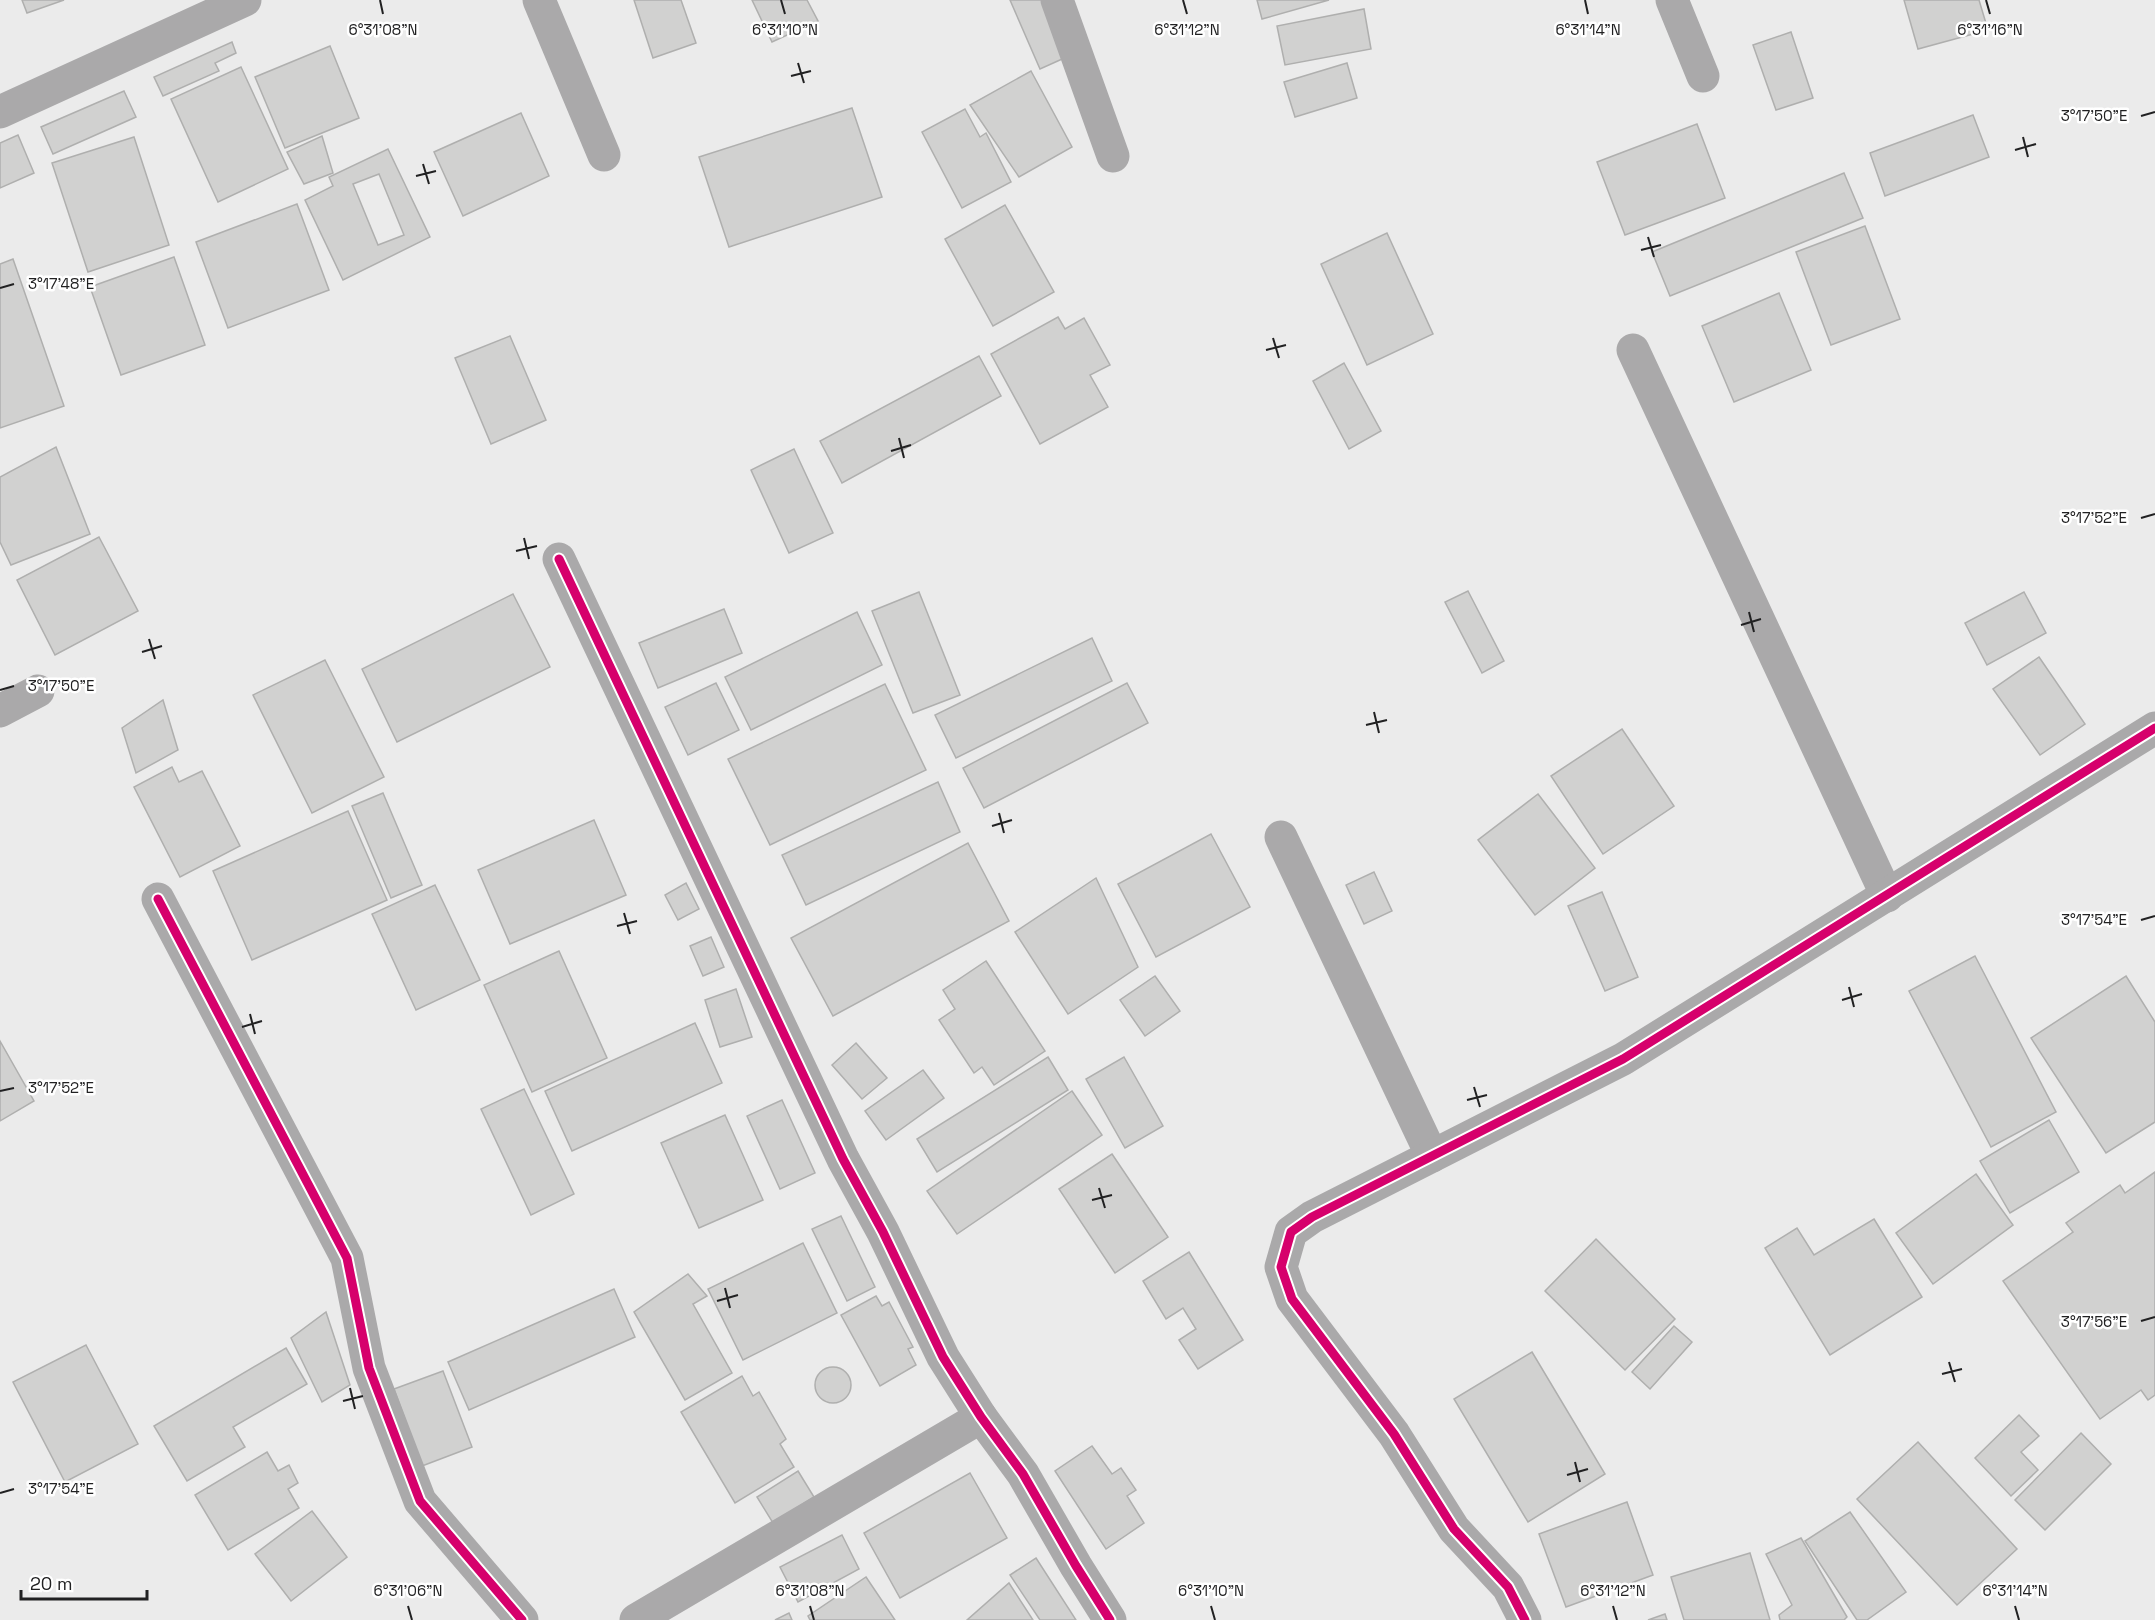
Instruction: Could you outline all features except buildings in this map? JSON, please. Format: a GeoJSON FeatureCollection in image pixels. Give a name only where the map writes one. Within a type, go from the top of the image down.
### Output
{"type":"FeatureCollection","features":[{"type":"Feature","properties":{"kind":"street"},"geometry":{"type":"LineString","coordinates":[[0,112],[245,0]]}},
{"type":"Feature","properties":{"kind":"street"},"geometry":{"type":"LineString","coordinates":[[539,0],[604,155]]}},
{"type":"Feature","properties":{"kind":"street"},"geometry":{"type":"LineString","coordinates":[[1057,0],[1113,156]]}},
{"type":"Feature","properties":{"kind":"street"},"geometry":{"type":"LineString","coordinates":[[1671,0],[1703,76]]}},
{"type":"Feature","properties":{"kind":"street"},"geometry":{"type":"LineString","coordinates":[[1632,350],[1887,896]]}},
{"type":"Feature","properties":{"kind":"street"},"geometry":{"type":"LineString","coordinates":[[559,559],[843,1159],[883,1233],[943,1357],[981,1417],[1023,1474],[1110,1620]]}},
{"type":"Feature","properties":{"kind":"street"},"geometry":{"type":"LineString","coordinates":[[0,711],[38,691]]}},
{"type":"Feature","properties":{"kind":"street"},"geometry":{"type":"LineString","coordinates":[[1525,1620],[1508,1587],[1454,1529],[1394,1434],[1292,1299],[1281,1267],[1291,1232],[1312,1217],[1623,1059],[2155,728]]}},
{"type":"Feature","properties":{"kind":"street"},"geometry":{"type":"LineString","coordinates":[[1281,837],[1432,1156]]}},
{"type":"Feature","properties":{"kind":"street"},"geometry":{"type":"LineString","coordinates":[[159,899],[347,1258],[369,1368],[420,1501],[522,1620]]}},
{"type":"Feature","properties":{"kind":"street"},"geometry":{"type":"LineString","coordinates":[[636,1620],[981,1417]]}},
{"type":"Feature","properties":{"kind":"cycle path"},"geometry":{"type":"LineString","coordinates":[[559,559],[843,1159],[883,1232],[943,1357],[981,1417],[1023,1474],[1110,1620]]}},
{"type":"Feature","properties":{"kind":"cycle path"},"geometry":{"type":"LineString","coordinates":[[1525,1620],[1508,1587],[1454,1529],[1394,1434],[1292,1299],[1281,1267],[1291,1232],[1312,1217],[1623,1059],[2155,728]]}},
{"type":"Feature","properties":{"kind":"cycle path"},"geometry":{"type":"LineString","coordinates":[[158,899],[347,1258],[369,1368],[420,1501],[522,1620]]}}]}
